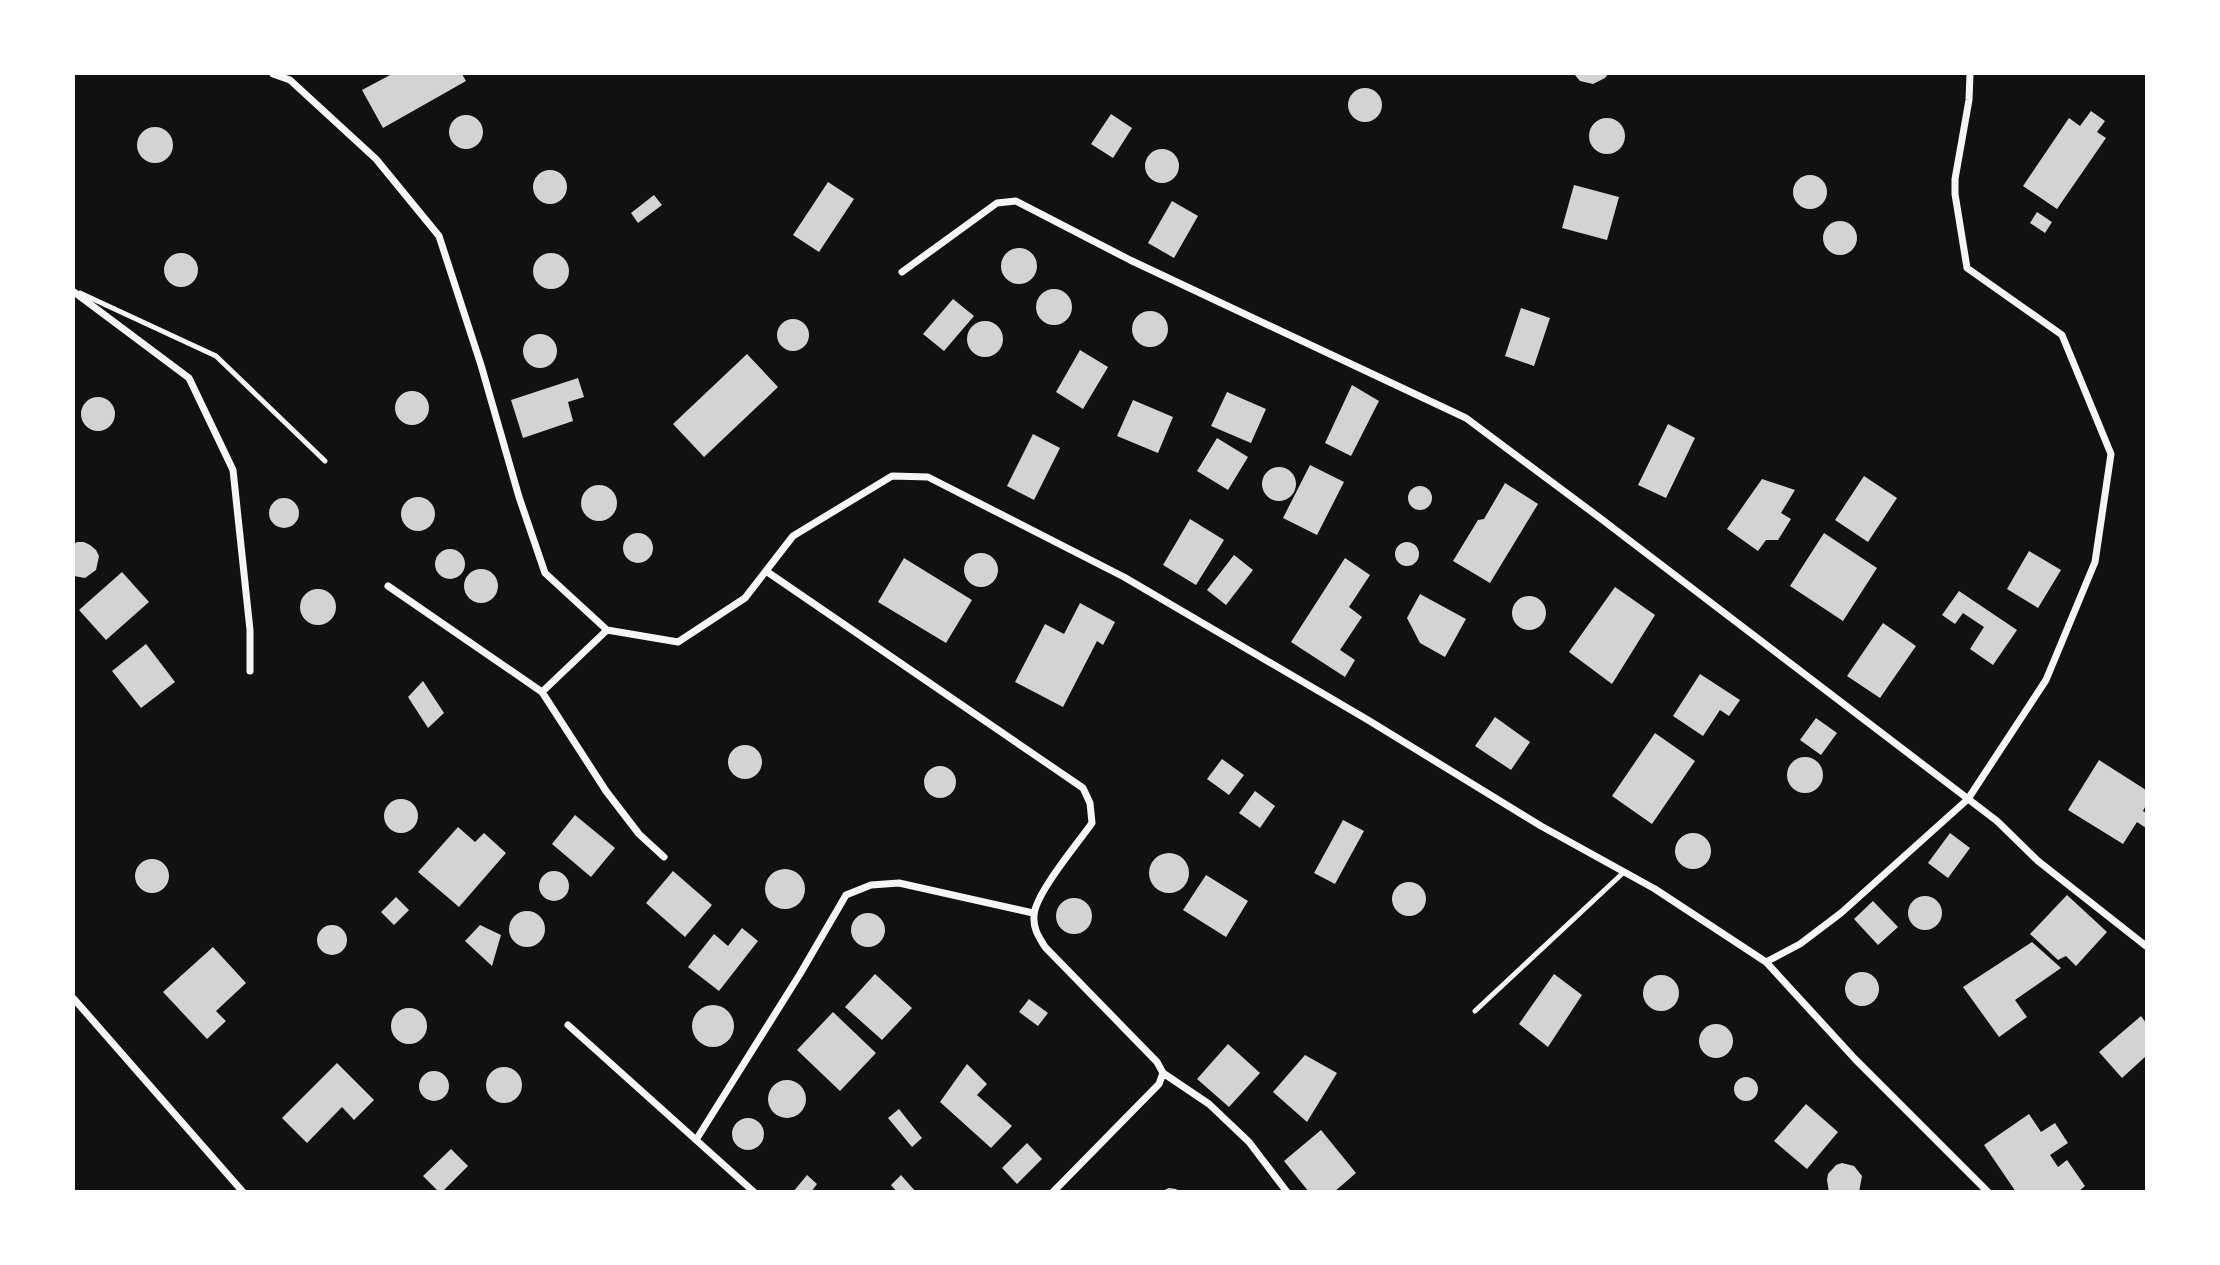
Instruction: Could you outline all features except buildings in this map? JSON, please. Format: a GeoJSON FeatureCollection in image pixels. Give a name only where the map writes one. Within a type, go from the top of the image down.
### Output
{"type":"FeatureCollection","features":[{"type":"Feature","properties":{"kind":"street"},"geometry":{"type":"LineString","coordinates":[[273,74],[290,80],[376,159],[439,236],[545,573],[607,630],[678,642],[745,598],[793,536],[892,477],[928,477],[1124,577],[1368,720],[1541,826],[1655,889],[1766,962],[1855,1059],[1989,1192]]}},
{"type":"Feature","properties":{"kind":"street"},"geometry":{"type":"LineString","coordinates":[[1766,962],[1800,944],[1840,913],[1968,799],[2046,680],[2095,562],[2111,454],[2062,335],[1967,268],[1955,179],[1969,100],[1970,74]]}},
{"type":"Feature","properties":{"kind":"street"},"geometry":{"type":"LineString","coordinates":[[902,272],[997,203],[1016,201],[1130,260],[1466,418],[1997,821],[2038,861],[2147,946]]}},
{"type":"Feature","properties":{"kind":"street"},"geometry":{"type":"LineString","coordinates":[[74,291],[189,378],[233,470],[250,630],[250,671]]}},
{"type":"Feature","properties":{"kind":"street"},"geometry":{"type":"LineString","coordinates":[[766,571],[1083,788],[1090,803],[1092,823],[1042,892],[1033,913],[1035,929],[1045,947],[1157,1062],[1163,1073],[1209,1104],[1249,1142],[1287,1192]]}},
{"type":"Feature","properties":{"kind":"street"},"geometry":{"type":"LineString","coordinates":[[388,586],[542,692],[606,791],[639,834],[664,857]]}},
{"type":"Feature","properties":{"kind":"street"},"geometry":{"type":"LineString","coordinates":[[542,692],[607,630]]}},
{"type":"Feature","properties":{"kind":"street"},"geometry":{"type":"LineString","coordinates":[[696,1140],[846,895],[871,885],[899,883],[1033,913]]}},
{"type":"Feature","properties":{"kind":"street"},"geometry":{"type":"LineString","coordinates":[[74,999],[243,1192]]}},
{"type":"Feature","properties":{"kind":"street"},"geometry":{"type":"LineString","coordinates":[[568,1025],[754,1192]]}},
{"type":"Feature","properties":{"kind":"street"},"geometry":{"type":"LineString","coordinates":[[1053,1192],[1159,1084],[1163,1073]]}},
{"type":"Feature","properties":{"kind":"lane"},"geometry":{"type":"LineString","coordinates":[[74,291],[216,356],[325,461]]}},
{"type":"Feature","properties":{"kind":"lane"},"geometry":{"type":"LineString","coordinates":[[1475,1011],[1625,872]]}}]}
